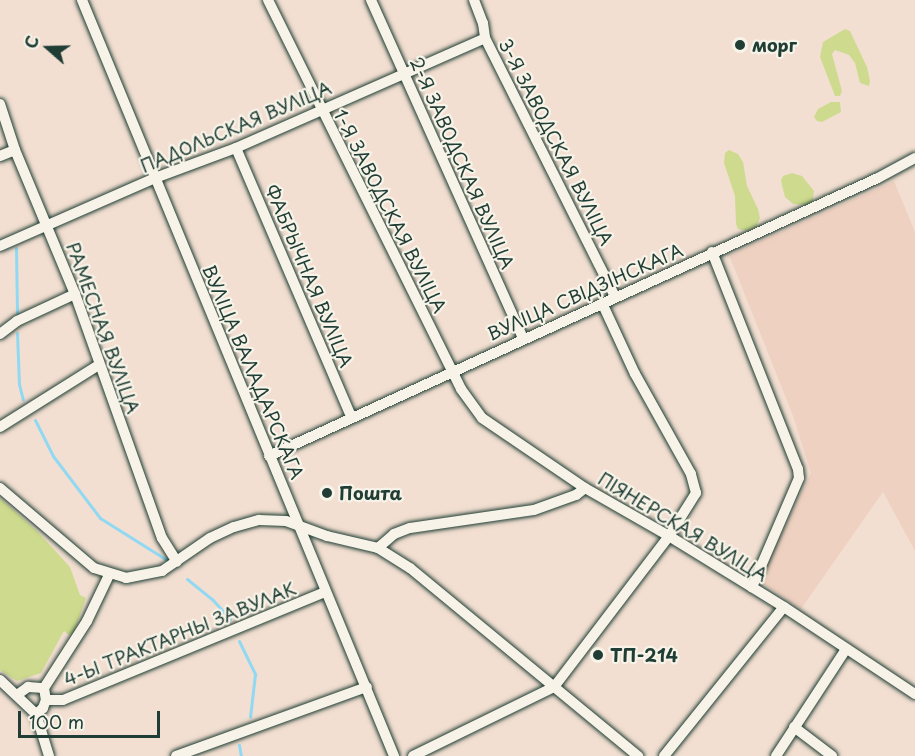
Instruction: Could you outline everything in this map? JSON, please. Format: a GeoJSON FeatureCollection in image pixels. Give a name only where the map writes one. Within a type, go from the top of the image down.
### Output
{"type":"FeatureCollection","features":[{"type":"Feature","properties":{"kind":"street","name":"ВУЛІЦА ВАЛАДАРСКАГА"},"geometry":{"type":"LineString","coordinates":[[82,0],[269,456],[301,525],[325,592],[367,687],[394,756]]}},
{"type":"Feature","properties":{"kind":"street","name":"1-Я ЗАВОДСКАЯ ВУЛІЦА"},"geometry":{"type":"LineString","coordinates":[[268,0],[320,109],[452,370]]}},
{"type":"Feature","properties":{"kind":"street","name":"2-Я ЗАВОДСКАЯ ВУЛІЦА"},"geometry":{"type":"LineString","coordinates":[[371,0],[523,339]]}},
{"type":"Feature","properties":{"kind":"street","name":"3-Я ЗАВОДСКАЯ ВУЛІЦА"},"geometry":{"type":"LineString","coordinates":[[474,0],[483,23],[485,38],[615,296]]}},
{"type":"Feature","properties":{"kind":"street","name":"ПАДОЛЬСКАЯ ВУЛІЦА"},"geometry":{"type":"LineString","coordinates":[[0,246],[155,178],[236,148],[485,38]]}},
{"type":"Feature","properties":{"kind":"street","name":"РАМЕСНАЯ ВУЛІЦА"},"geometry":{"type":"LineString","coordinates":[[0,104],[15,150],[75,294],[162,538],[177,562]]}},
{"type":"Feature","properties":{"kind":"street","name":"ФАБРЫЧНАЯ ВУЛІЦА"},"geometry":{"type":"LineString","coordinates":[[236,148],[352,418]]}},
{"type":"Feature","properties":{"kind":"street"},"geometry":{"type":"LineString","coordinates":[[0,156],[15,150]]}},
{"type":"Feature","properties":{"kind":"street","name":"ВУЛІЦА СВІДЗІНСКАГА"},"geometry":{"type":"LineString","coordinates":[[269,456],[452,370],[878,178],[915,158]]}},
{"type":"Feature","properties":{"kind":"street"},"geometry":{"type":"LineString","coordinates":[[712,252],[798,468],[799,478],[752,587]]}},
{"type":"Feature","properties":{"kind":"street"},"geometry":{"type":"LineString","coordinates":[[0,334],[17,321],[75,294]]}},
{"type":"Feature","properties":{"kind":"street"},"geometry":{"type":"LineString","coordinates":[[412,756],[555,687],[669,536],[696,493],[697,488],[635,374],[602,303]]}},
{"type":"Feature","properties":{"kind":"street"},"geometry":{"type":"LineString","coordinates":[[0,427],[99,365]]}},
{"type":"Feature","properties":{"kind":"street","name":"ПІЯНЕРСКАЯ ВУЛІЦА"},"geometry":{"type":"LineString","coordinates":[[452,370],[482,418],[585,488],[752,587],[915,694]]}},
{"type":"Feature","properties":{"kind":"street"},"geometry":{"type":"LineString","coordinates":[[0,488],[84,560],[109,575],[126,578],[162,571],[210,538],[244,524],[270,519],[301,525],[327,536],[378,548],[410,568],[638,756]]}},
{"type":"Feature","properties":{"kind":"street"},"geometry":{"type":"LineString","coordinates":[[378,548],[394,534],[410,528],[534,510],[576,495],[585,488]]}},
{"type":"Feature","properties":{"kind":"street"},"geometry":{"type":"LineString","coordinates":[[36,714],[43,708],[46,700],[44,688],[87,621],[109,575]]}},
{"type":"Feature","properties":{"kind":"street","name":"4-Ы ТРАКТАРНЫ ЗАВУЛАК"},"geometry":{"type":"LineString","coordinates":[[46,700],[63,700],[325,592]]}},
{"type":"Feature","properties":{"kind":"street"},"geometry":{"type":"LineString","coordinates":[[663,756],[784,607]]}},
{"type":"Feature","properties":{"kind":"street"},"geometry":{"type":"LineString","coordinates":[[776,756],[846,649]]}},
{"type":"Feature","properties":{"kind":"street"},"geometry":{"type":"LineString","coordinates":[[0,680],[36,714],[49,756]]}},
{"type":"Feature","properties":{"kind":"street"},"geometry":{"type":"LineString","coordinates":[[16,695],[28,687],[44,688]]}},
{"type":"Feature","properties":{"kind":"street"},"geometry":{"type":"LineString","coordinates":[[176,756],[367,687]]}},
{"type":"Feature","properties":{"kind":"street"},"geometry":{"type":"LineString","coordinates":[[794,728],[832,756]]}},
{"type":"Feature","properties":{"kind":"shaded area"},"geometry":{"type":"Polygon","coordinates":[[[894,181],[915,232],[915,551],[883,492],[801,609],[759,581],[811,473],[793,416],[729,255],[894,181]]]}},
{"type":"Feature","properties":{"kind":"green space"},"geometry":{"type":"Polygon","coordinates":[[[845,29],[850,31],[867,67],[870,81],[869,86],[860,83],[855,63],[849,55],[835,50],[832,54],[842,91],[840,96],[835,96],[820,57],[823,42],[845,29]]]}},
{"type":"Feature","properties":{"kind":"green space"},"geometry":{"type":"Polygon","coordinates":[[[831,102],[840,102],[841,112],[822,122],[817,121],[814,117],[818,109],[831,102]]]}},
{"type":"Feature","properties":{"kind":"green space"},"geometry":{"type":"Polygon","coordinates":[[[729,150],[738,154],[743,162],[747,186],[760,218],[756,227],[747,231],[738,229],[736,224],[735,196],[724,163],[725,153],[729,150]]]}},
{"type":"Feature","properties":{"kind":"green space"},"geometry":{"type":"Polygon","coordinates":[[[792,173],[802,176],[814,191],[812,205],[793,204],[785,197],[781,181],[783,176],[792,173]]]}},
{"type":"Feature","properties":{"kind":"green space"},"geometry":{"type":"Polygon","coordinates":[[[0,498],[37,531],[70,567],[80,595],[86,598],[74,632],[69,635],[64,631],[41,673],[17,681],[0,670],[0,498]]]}},
{"type":"Feature","properties":{"kind":"waterway"},"geometry":{"type":"LineString","coordinates":[[16,248],[17,313]]}},
{"type":"Feature","properties":{"kind":"waterway"},"geometry":{"type":"LineString","coordinates":[[17,333],[19,384],[23,400]]}},
{"type":"Feature","properties":{"kind":"waterway"},"geometry":{"type":"LineString","coordinates":[[35,420],[53,456],[100,518],[167,560]]}},
{"type":"Feature","properties":{"kind":"waterway"},"geometry":{"type":"LineString","coordinates":[[187,579],[212,599],[230,619]]}},
{"type":"Feature","properties":{"kind":"waterway"},"geometry":{"type":"LineString","coordinates":[[239,641],[255,674],[250,717]]}},
{"type":"Feature","properties":{"kind":"waterway"},"geometry":{"type":"LineString","coordinates":[[239,745],[241,756]]}},
{"type":"Feature","properties":{"kind":"place","name":"морг"},"geometry":{"type":"Point","coordinates":[740,45]}},
{"type":"Feature","properties":{"kind":"place","name":"Пошта"},"geometry":{"type":"Point","coordinates":[327,493]}},
{"type":"Feature","properties":{"kind":"place","name":"ТП-214"},"geometry":{"type":"Point","coordinates":[598,655]}}]}
